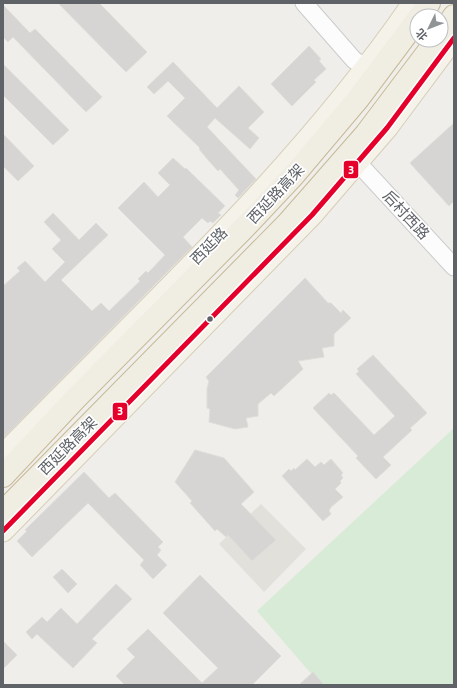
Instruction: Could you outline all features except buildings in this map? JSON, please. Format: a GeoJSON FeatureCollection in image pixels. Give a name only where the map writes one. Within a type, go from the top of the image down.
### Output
{"type":"FeatureCollection","features":[{"type":"Feature","properties":{"kind":"highway","name":"西延路高架"},"geometry":{"type":"LineString","coordinates":[[3,476],[76,398],[244,228],[293,176],[358,99],[409,31]]}},
{"type":"Feature","properties":{"kind":"highway","name":"西延路高架"},"geometry":{"type":"LineString","coordinates":[[3,512],[288,223],[371,128],[431,48]]}},
{"type":"Feature","properties":{"kind":"main road","name":"西延路"},"geometry":{"type":"LineString","coordinates":[[3,455],[257,197],[316,130],[366,68],[414,3]]}},
{"type":"Feature","properties":{"kind":"main road"},"geometry":{"type":"LineString","coordinates":[[3,531],[273,256],[358,163],[406,103],[454,38]]}},
{"type":"Feature","properties":{"kind":"street"},"geometry":{"type":"LineString","coordinates":[[304,3],[354,60],[366,68]]}},
{"type":"Feature","properties":{"kind":"street","name":"后村西路"},"geometry":{"type":"LineString","coordinates":[[358,163],[454,267]]}},
{"type":"Feature","properties":{"kind":"shaded area"},"geometry":{"type":"Polygon","coordinates":[[[261,504],[306,549],[264,592],[219,544],[261,504]]]}},
{"type":"Feature","properties":{"kind":"green space"},"geometry":{"type":"Polygon","coordinates":[[[454,428],[454,685],[321,685],[257,611],[454,428]]]}},
{"type":"Feature","properties":{"kind":"transit line","name":"3"},"geometry":{"type":"LineString","coordinates":[[3,531],[312,215],[387,128],[454,38]]}}]}
